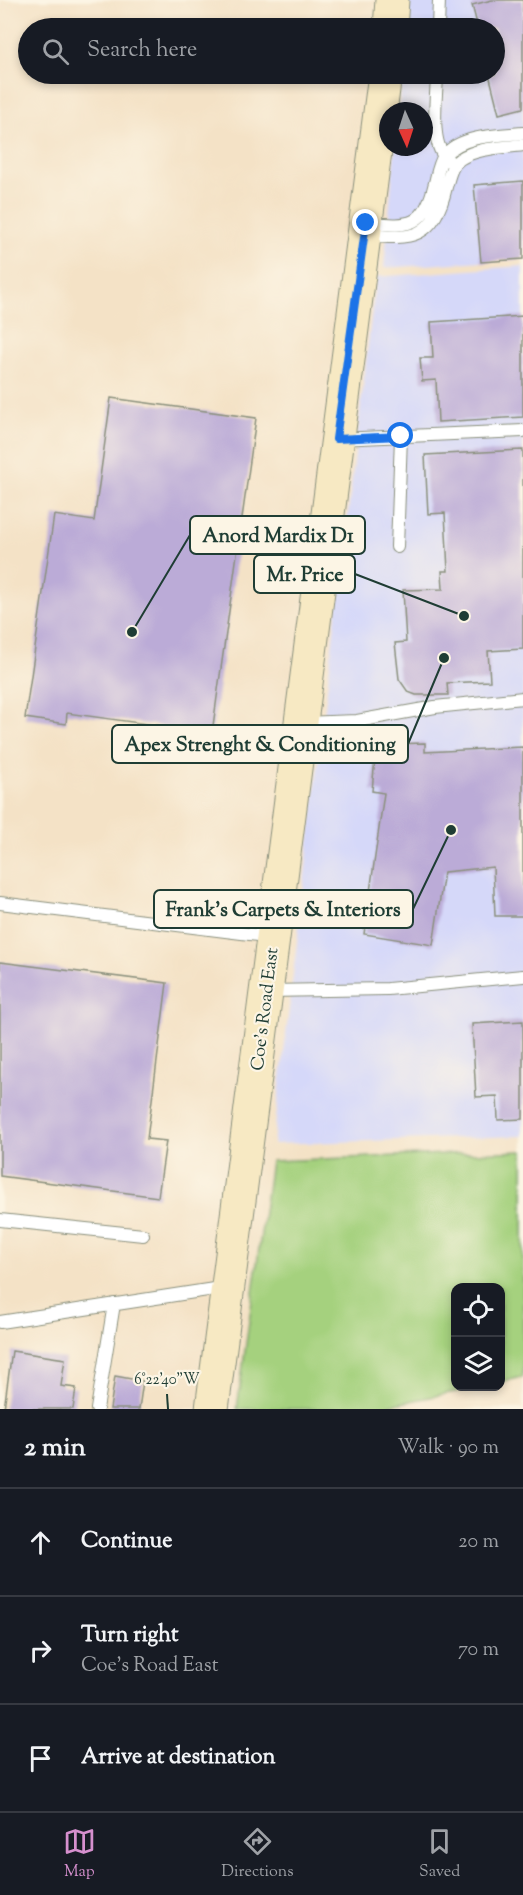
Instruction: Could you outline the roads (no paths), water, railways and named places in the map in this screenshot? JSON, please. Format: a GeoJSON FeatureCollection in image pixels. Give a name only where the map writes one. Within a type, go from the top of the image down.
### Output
{"type":"FeatureCollection","features":[{"type":"Feature","properties":{"kind":"street"},"geometry":{"type":"LineString","coordinates":[[391,18],[392,0]]}},
{"type":"Feature","properties":{"kind":"street","name":"Coe's Road East"},"geometry":{"type":"LineString","coordinates":[[212,1409],[384,84]]}},
{"type":"Feature","properties":{"kind":"lane"},"geometry":{"type":"LineString","coordinates":[[438,18],[439,0]]}},
{"type":"Feature","properties":{"kind":"lane"},"geometry":{"type":"LineString","coordinates":[[437,84],[436,141],[449,161]]}},
{"type":"Feature","properties":{"kind":"lane"},"geometry":{"type":"LineString","coordinates":[[365,228],[403,225],[418,220],[427,210],[449,161],[466,142],[523,133]]}},
{"type":"Feature","properties":{"kind":"lane"},"geometry":{"type":"LineString","coordinates":[[449,161],[471,153],[523,145]]}},
{"type":"Feature","properties":{"kind":"lane"},"geometry":{"type":"LineString","coordinates":[[336,439],[523,431]]}},
{"type":"Feature","properties":{"kind":"lane"},"geometry":{"type":"LineString","coordinates":[[397,547],[401,436]]}},
{"type":"Feature","properties":{"kind":"lane"},"geometry":{"type":"LineString","coordinates":[[301,723],[357,721],[435,707],[523,698]]}},
{"type":"Feature","properties":{"kind":"lane"},"geometry":{"type":"LineString","coordinates":[[0,903],[273,937]]}},
{"type":"Feature","properties":{"kind":"lane"},"geometry":{"type":"LineString","coordinates":[[266,991],[388,989],[523,976]]}},
{"type":"Feature","properties":{"kind":"lane"},"geometry":{"type":"LineString","coordinates":[[0,1220],[143,1235]]}},
{"type":"Feature","properties":{"kind":"lane"},"geometry":{"type":"LineString","coordinates":[[0,1322],[228,1287]]}},
{"type":"Feature","properties":{"kind":"lane"},"geometry":{"type":"LineString","coordinates":[[96,1409],[114,1304]]}},
{"type":"Feature","properties":{"kind":"place","name":"Mr. Price"},"geometry":{"type":"Point","coordinates":[464,616]}},
{"type":"Feature","properties":{"kind":"place","name":"Anord Mardix D1"},"geometry":{"type":"Point","coordinates":[132,632]}},
{"type":"Feature","properties":{"kind":"place","name":"Apex Strenght & Conditioning"},"geometry":{"type":"Point","coordinates":[444,658]}},
{"type":"Feature","properties":{"kind":"place","name":"Frank's Carpets & Interiors"},"geometry":{"type":"Point","coordinates":[451,830]}}]}
